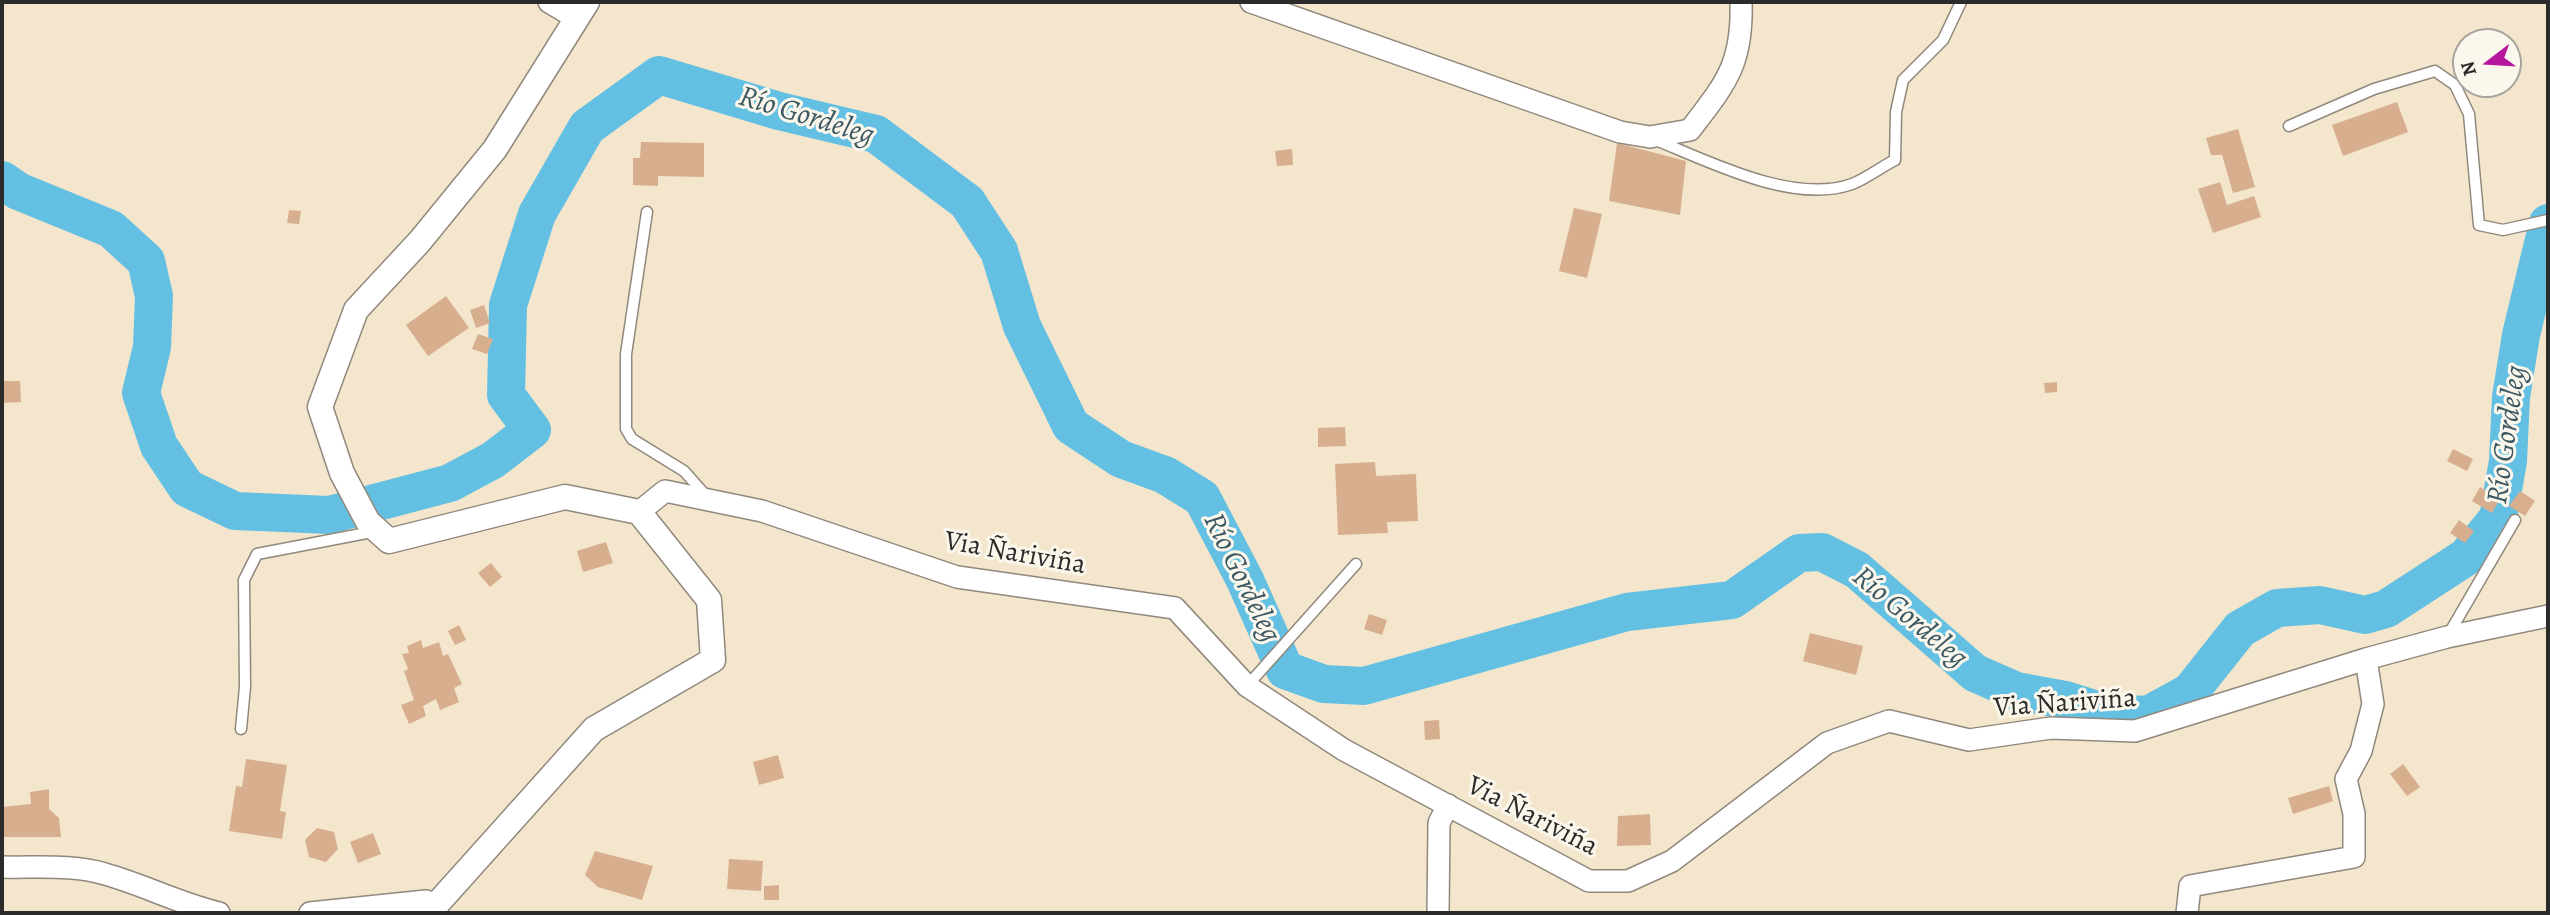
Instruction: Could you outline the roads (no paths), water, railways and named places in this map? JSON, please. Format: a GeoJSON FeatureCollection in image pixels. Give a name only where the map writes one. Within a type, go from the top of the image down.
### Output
{"type":"FeatureCollection","features":[{"type":"Feature","properties":{"kind":"street"},"geometry":{"type":"LineString","coordinates":[[310,913],[426,901],[433,910],[594,729],[713,660],[709,600],[639,512],[565,497],[389,541],[374,526],[342,473],[320,407],[356,310],[420,241],[495,149],[581,10],[549,2]]}},
{"type":"Feature","properties":{"kind":"street"},"geometry":{"type":"LineString","coordinates":[[1251,2],[1620,132],[1650,137],[1690,130],[1727,82],[1742,33],[1741,2]]}},
{"type":"Feature","properties":{"kind":"street","name":"Via Ñariviña"},"geometry":{"type":"LineString","coordinates":[[639,512],[665,491],[762,510],[957,577],[1175,608],[1247,686],[1344,750],[1589,881],[1628,881],[1672,861],[1827,743],[1889,721],[1969,740],[2051,728],[2135,731],[2366,659],[2447,637],[2548,616]]}},
{"type":"Feature","properties":{"kind":"street"},"geometry":{"type":"LineString","coordinates":[[2187,913],[2190,886],[2354,857],[2354,814],[2346,779],[2361,751],[2373,704],[2366,659]]}},
{"type":"Feature","properties":{"kind":"street"},"geometry":{"type":"LineString","coordinates":[[1438,913],[1439,822],[1448,805]]}},
{"type":"Feature","properties":{"kind":"street"},"geometry":{"type":"LineString","coordinates":[[2,867],[72,869],[104,873],[177,902],[219,913]]}},
{"type":"Feature","properties":{"kind":"lane"},"geometry":{"type":"LineString","coordinates":[[1650,137],[1724,168],[1807,192],[1852,184],[1895,160],[1896,112],[1903,80],[1943,40],[1961,2]]}},
{"type":"Feature","properties":{"kind":"lane"},"geometry":{"type":"LineString","coordinates":[[2289,127],[2374,89],[2435,71],[2455,85],[2469,114],[2479,225],[2503,230],[2548,220]]}},
{"type":"Feature","properties":{"kind":"lane"},"geometry":{"type":"LineString","coordinates":[[647,212],[626,354],[626,429],[632,439],[684,471],[710,500]]}},
{"type":"Feature","properties":{"kind":"lane"},"geometry":{"type":"LineString","coordinates":[[2447,637],[2515,520]]}},
{"type":"Feature","properties":{"kind":"lane"},"geometry":{"type":"LineString","coordinates":[[241,729],[245,687],[244,580],[257,554],[374,526]]}},
{"type":"Feature","properties":{"kind":"lane"},"geometry":{"type":"LineString","coordinates":[[1247,686],[1261,667],[1356,564]]}},
{"type":"Feature","properties":{"kind":"waterway","name":"Río Gordeleg"},"geometry":{"type":"LineString","coordinates":[[2,180],[18,191],[111,229],[146,261],[154,296],[152,347],[141,393],[159,446],[187,488],[235,511],[329,515],[450,483],[493,460],[532,430],[506,395],[508,305],[537,214],[587,127],[659,75],[779,111],[876,134],[967,202],[999,251],[1022,326],[1071,426],[1121,459],[1165,475],[1202,498],[1245,580],[1285,670],[1324,684],[1364,686],[1627,612],[1732,600],[1799,553],[1822,552],[1857,570],[1975,673],[2016,691],[2065,700],[2116,716],[2150,714],[2190,692],[2240,629],[2277,608],[2320,605],[2365,615],[2386,609],[2466,557],[2498,518],[2508,461],[2511,397],[2521,335],[2548,223]]}}]}
